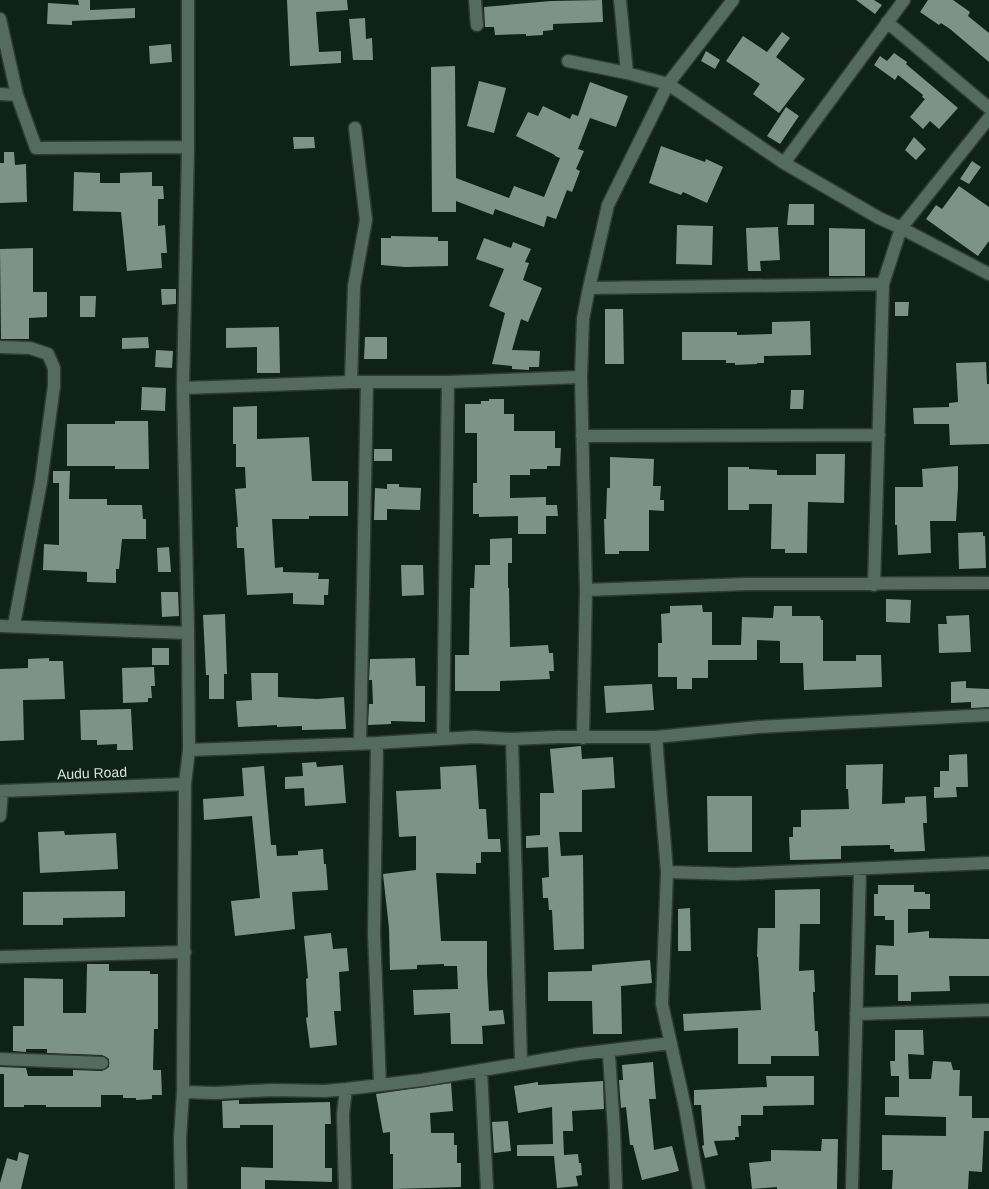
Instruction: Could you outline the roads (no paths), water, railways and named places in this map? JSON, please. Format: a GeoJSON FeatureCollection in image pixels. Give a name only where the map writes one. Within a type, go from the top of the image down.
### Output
{"type":"FeatureCollection","features":[{"type":"Feature","properties":{"kind":"street"},"geometry":{"type":"LineString","coordinates":[[181,1189],[180,1139],[183,1092],[185,952],[185,784],[189,750],[183,388],[188,147],[188,0]]}},
{"type":"Feature","properties":{"kind":"street"},"geometry":{"type":"LineString","coordinates":[[475,0],[477,25]]}},
{"type":"Feature","properties":{"kind":"street"},"geometry":{"type":"LineString","coordinates":[[620,0],[627,74]]}},
{"type":"Feature","properties":{"kind":"street"},"geometry":{"type":"LineString","coordinates":[[583,738],[586,590],[581,377],[583,319],[589,288],[608,205],[668,84],[733,0]]}},
{"type":"Feature","properties":{"kind":"street"},"geometry":{"type":"LineString","coordinates":[[784,163],[904,0]]}},
{"type":"Feature","properties":{"kind":"street"},"geometry":{"type":"LineString","coordinates":[[0,19],[17,95],[36,148],[188,147]]}},
{"type":"Feature","properties":{"kind":"street"},"geometry":{"type":"LineString","coordinates":[[887,22],[989,108]]}},
{"type":"Feature","properties":{"kind":"street"},"geometry":{"type":"LineString","coordinates":[[568,61],[668,84],[784,163],[879,218],[989,274]]}},
{"type":"Feature","properties":{"kind":"street"},"geometry":{"type":"LineString","coordinates":[[0,94],[17,95]]}},
{"type":"Feature","properties":{"kind":"street"},"geometry":{"type":"LineString","coordinates":[[874,585],[883,284],[900,228],[989,118]]}},
{"type":"Feature","properties":{"kind":"street"},"geometry":{"type":"LineString","coordinates":[[351,382],[354,286],[366,220],[354,128]]}},
{"type":"Feature","properties":{"kind":"street"},"geometry":{"type":"LineString","coordinates":[[589,288],[883,284]]}},
{"type":"Feature","properties":{"kind":"street"},"geometry":{"type":"LineString","coordinates":[[0,347],[30,348],[48,354],[54,368],[54,386],[41,482],[14,625]]}},
{"type":"Feature","properties":{"kind":"street"},"geometry":{"type":"LineString","coordinates":[[183,388],[581,377]]}},
{"type":"Feature","properties":{"kind":"street"},"geometry":{"type":"LineString","coordinates":[[360,744],[367,382]]}},
{"type":"Feature","properties":{"kind":"street"},"geometry":{"type":"LineString","coordinates":[[443,739],[448,382]]}},
{"type":"Feature","properties":{"kind":"street"},"geometry":{"type":"LineString","coordinates":[[582,436],[879,435]]}},
{"type":"Feature","properties":{"kind":"street"},"geometry":{"type":"LineString","coordinates":[[586,590],[747,584],[874,585],[989,583]]}},
{"type":"Feature","properties":{"kind":"street"},"geometry":{"type":"LineString","coordinates":[[0,626],[14,625],[188,633]]}},
{"type":"Feature","properties":{"kind":"street"},"geometry":{"type":"LineString","coordinates":[[189,750],[360,744],[475,737],[512,739],[656,737],[758,727],[989,715]]}},
{"type":"Feature","properties":{"kind":"street"},"geometry":{"type":"LineString","coordinates":[[656,737],[667,872],[662,1004],[685,1107],[699,1189]]}},
{"type":"Feature","properties":{"kind":"street"},"geometry":{"type":"LineString","coordinates":[[512,739],[521,1063]]}},
{"type":"Feature","properties":{"kind":"street"},"geometry":{"type":"LineString","coordinates":[[378,743],[374,933],[380,1084]]}},
{"type":"Feature","properties":{"kind":"street","name":"Audu Road"},"geometry":{"type":"LineString","coordinates":[[1,791],[185,784]]}},
{"type":"Feature","properties":{"kind":"street"},"geometry":{"type":"LineString","coordinates":[[0,816],[1,791]]}},
{"type":"Feature","properties":{"kind":"street"},"geometry":{"type":"LineString","coordinates":[[667,872],[734,874],[989,863]]}},
{"type":"Feature","properties":{"kind":"street"},"geometry":{"type":"LineString","coordinates":[[852,1189],[860,870]]}},
{"type":"Feature","properties":{"kind":"street"},"geometry":{"type":"LineString","coordinates":[[0,957],[185,952]]}},
{"type":"Feature","properties":{"kind":"street"},"geometry":{"type":"LineString","coordinates":[[856,1014],[989,1010]]}},
{"type":"Feature","properties":{"kind":"street"},"geometry":{"type":"LineString","coordinates":[[183,1092],[216,1093],[346,1088],[422,1080],[579,1054],[671,1043]]}},
{"type":"Feature","properties":{"kind":"street"},"geometry":{"type":"LineString","coordinates":[[609,1055],[616,1189]]}},
{"type":"Feature","properties":{"kind":"street"},"geometry":{"type":"LineString","coordinates":[[0,1059],[102,1063]]}},
{"type":"Feature","properties":{"kind":"street"},"geometry":{"type":"LineString","coordinates":[[481,1070],[487,1189]]}},
{"type":"Feature","properties":{"kind":"street"},"geometry":{"type":"LineString","coordinates":[[345,1189],[344,1114],[346,1088]]}}]}
